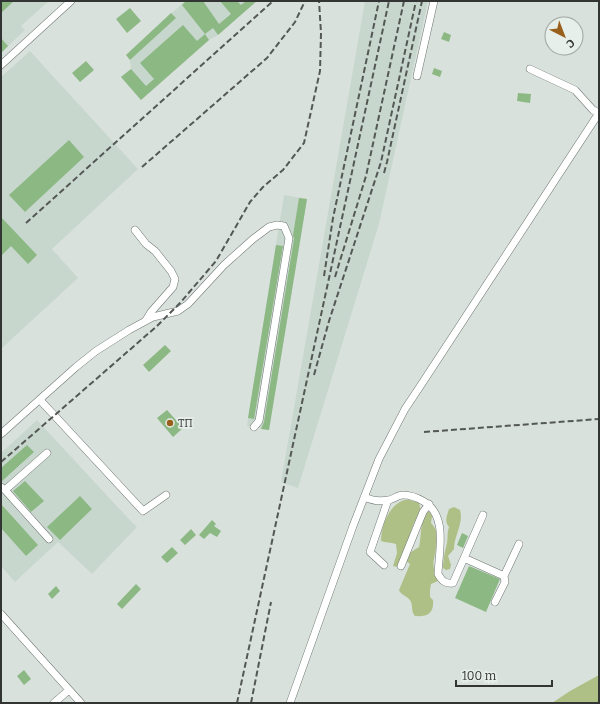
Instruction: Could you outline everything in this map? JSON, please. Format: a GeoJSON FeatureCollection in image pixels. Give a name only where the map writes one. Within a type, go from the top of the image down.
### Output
{"type":"FeatureCollection","features":[{"type":"Feature","properties":{"kind":"street"},"geometry":{"type":"LineString","coordinates":[[1,65],[71,1]]}},
{"type":"Feature","properties":{"kind":"street"},"geometry":{"type":"LineString","coordinates":[[417,76],[434,1]]}},
{"type":"Feature","properties":{"kind":"street"},"geometry":{"type":"LineString","coordinates":[[290,703],[364,497],[379,459],[405,409],[599,113],[592,110],[586,101],[575,90],[530,69]]}},
{"type":"Feature","properties":{"kind":"street"},"geometry":{"type":"LineString","coordinates":[[1,434],[96,351],[153,317],[178,311],[188,304],[224,265],[253,239],[269,227],[277,225],[284,226],[289,238],[259,421],[254,427]]}},
{"type":"Feature","properties":{"kind":"street"},"geometry":{"type":"LineString","coordinates":[[135,230],[146,244],[154,250],[171,271],[175,279],[174,287],[151,312],[146,321]]}},
{"type":"Feature","properties":{"kind":"street"},"geometry":{"type":"LineString","coordinates":[[40,400],[143,511],[166,495]]}},
{"type":"Feature","properties":{"kind":"street"},"geometry":{"type":"LineString","coordinates":[[47,452],[3,489],[49,539]]}},
{"type":"Feature","properties":{"kind":"street"},"geometry":{"type":"LineString","coordinates":[[364,497],[374,500],[388,500],[401,495],[415,496],[429,504],[438,516],[440,529],[438,574],[442,581],[447,584],[453,583],[483,515]]}},
{"type":"Feature","properties":{"kind":"street"},"geometry":{"type":"LineString","coordinates":[[384,565],[370,552],[388,500]]}},
{"type":"Feature","properties":{"kind":"street"},"geometry":{"type":"LineString","coordinates":[[401,566],[423,512],[429,504]]}},
{"type":"Feature","properties":{"kind":"street"},"geometry":{"type":"LineString","coordinates":[[495,602],[504,582],[504,576],[519,544]]}},
{"type":"Feature","properties":{"kind":"street"},"geometry":{"type":"LineString","coordinates":[[464,558],[504,576]]}},
{"type":"Feature","properties":{"kind":"street"},"geometry":{"type":"LineString","coordinates":[[2,618],[80,703]]}},
{"type":"Feature","properties":{"kind":"street"},"geometry":{"type":"LineString","coordinates":[[54,703],[69,690]]}},
{"type":"Feature","properties":{"kind":"shaded area"},"geometry":{"type":"Polygon","coordinates":[[[1,1],[49,1],[21,26],[25,30],[1,53],[1,1]]]}},
{"type":"Feature","properties":{"kind":"shaded area"},"geometry":{"type":"Polygon","coordinates":[[[185,1],[257,1],[218,35],[209,40],[141,100],[121,77],[131,69],[130,60],[126,55],[185,1]]]}},
{"type":"Feature","properties":{"kind":"shaded area"},"geometry":{"type":"Polygon","coordinates":[[[365,1],[428,1],[379,224],[298,488],[281,482],[365,1]]]}},
{"type":"Feature","properties":{"kind":"shaded area"},"geometry":{"type":"Polygon","coordinates":[[[30,51],[138,169],[52,249],[78,278],[1,349],[1,77],[30,51]]]}},
{"type":"Feature","properties":{"kind":"shaded area"},"geometry":{"type":"Polygon","coordinates":[[[284,195],[307,199],[269,430],[247,426],[284,195]]]}},
{"type":"Feature","properties":{"kind":"shaded area"},"geometry":{"type":"Polygon","coordinates":[[[37,420],[137,527],[92,574],[58,542],[15,582],[1,566],[1,453],[37,420]]]}},
{"type":"Feature","properties":{"kind":"green space"},"geometry":{"type":"Polygon","coordinates":[[[404,500],[419,503],[421,511],[413,525],[404,553],[397,567],[393,566],[397,553],[396,544],[381,541],[381,535],[384,523],[390,511],[394,506],[404,500]]]}},
{"type":"Feature","properties":{"kind":"green space"},"geometry":{"type":"Polygon","coordinates":[[[454,507],[460,510],[461,520],[454,549],[448,556],[451,565],[450,569],[446,570],[443,568],[449,527],[446,518],[449,509],[454,507]]]}},
{"type":"Feature","properties":{"kind":"green space"},"geometry":{"type":"Polygon","coordinates":[[[429,511],[432,516],[431,523],[437,536],[433,564],[438,581],[431,584],[430,597],[433,600],[433,604],[431,611],[427,615],[415,616],[410,600],[401,594],[399,590],[410,564],[406,561],[411,552],[419,547],[422,523],[429,511]]]}},
{"type":"Feature","properties":{"kind":"green space"},"geometry":{"type":"Polygon","coordinates":[[[599,675],[599,703],[552,703],[570,691],[599,675]]]}},
{"type":"Feature","properties":{"kind":"building"},"geometry":{"type":"Polygon","coordinates":[[[1,1],[14,1],[1,13],[1,1]]]}},
{"type":"Feature","properties":{"kind":"building"},"geometry":{"type":"Polygon","coordinates":[[[186,1],[203,1],[219,24],[231,14],[220,1],[237,1],[241,5],[246,1],[257,1],[218,35],[213,28],[205,34],[182,5],[186,1]]]}},
{"type":"Feature","properties":{"kind":"building"},"geometry":{"type":"Polygon","coordinates":[[[130,8],[141,21],[127,33],[116,19],[130,8]]]}},
{"type":"Feature","properties":{"kind":"building"},"geometry":{"type":"Polygon","coordinates":[[[171,13],[176,18],[130,60],[126,55],[171,13]]]}},
{"type":"Feature","properties":{"kind":"building"},"geometry":{"type":"Polygon","coordinates":[[[183,25],[197,41],[205,34],[209,40],[141,100],[121,77],[131,69],[146,86],[154,79],[140,63],[183,25]]]}},
{"type":"Feature","properties":{"kind":"building"},"geometry":{"type":"Polygon","coordinates":[[[444,32],[451,35],[449,42],[441,39],[444,32]]]}},
{"type":"Feature","properties":{"kind":"building"},"geometry":{"type":"Polygon","coordinates":[[[1,38],[8,46],[1,53],[1,38]]]}},
{"type":"Feature","properties":{"kind":"building"},"geometry":{"type":"Polygon","coordinates":[[[86,61],[94,70],[80,82],[72,73],[86,61]]]}},
{"type":"Feature","properties":{"kind":"building"},"geometry":{"type":"Polygon","coordinates":[[[434,68],[442,71],[440,77],[432,74],[434,68]]]}},
{"type":"Feature","properties":{"kind":"building"},"geometry":{"type":"Polygon","coordinates":[[[518,93],[531,94],[530,103],[517,101],[518,93]]]}},
{"type":"Feature","properties":{"kind":"building"},"geometry":{"type":"Polygon","coordinates":[[[69,140],[84,157],[25,212],[9,195],[69,140]]]}},
{"type":"Feature","properties":{"kind":"building"},"geometry":{"type":"Polygon","coordinates":[[[299,198],[307,199],[269,430],[261,429],[264,422],[294,239],[293,235],[299,198]]]}},
{"type":"Feature","properties":{"kind":"building"},"geometry":{"type":"Polygon","coordinates":[[[1,217],[37,255],[28,264],[11,246],[1,256],[1,217]]]}},
{"type":"Feature","properties":{"kind":"building"},"geometry":{"type":"Polygon","coordinates":[[[276,245],[283,246],[254,419],[248,418],[276,245]]]}},
{"type":"Feature","properties":{"kind":"building"},"geometry":{"type":"Polygon","coordinates":[[[165,345],[171,351],[149,372],[143,365],[165,345]]]}},
{"type":"Feature","properties":{"kind":"building","name":"ТП"},"geometry":{"type":"Polygon","coordinates":[[[167,410],[183,428],[173,437],[157,418],[167,410]]]}},
{"type":"Feature","properties":{"kind":"building"},"geometry":{"type":"Polygon","coordinates":[[[27,445],[34,452],[1,482],[1,468],[27,445]]]}},
{"type":"Feature","properties":{"kind":"building"},"geometry":{"type":"Polygon","coordinates":[[[25,481],[44,501],[31,512],[13,491],[25,481]]]}},
{"type":"Feature","properties":{"kind":"building"},"geometry":{"type":"Polygon","coordinates":[[[80,496],[92,509],[60,540],[47,527],[80,496]]]}},
{"type":"Feature","properties":{"kind":"building"},"geometry":{"type":"Polygon","coordinates":[[[1,504],[38,545],[26,556],[1,528],[1,504]]]}},
{"type":"Feature","properties":{"kind":"building"},"geometry":{"type":"Polygon","coordinates":[[[212,520],[216,524],[214,526],[221,531],[217,537],[210,533],[204,539],[199,535],[212,520]]]}},
{"type":"Feature","properties":{"kind":"building"},"geometry":{"type":"Polygon","coordinates":[[[191,529],[196,535],[185,545],[180,540],[191,529]]]}},
{"type":"Feature","properties":{"kind":"building"},"geometry":{"type":"Polygon","coordinates":[[[462,533],[468,536],[463,548],[457,545],[462,533]]]}},
{"type":"Feature","properties":{"kind":"building"},"geometry":{"type":"Polygon","coordinates":[[[172,547],[178,553],[167,563],[161,557],[172,547]]]}},
{"type":"Feature","properties":{"kind":"building"},"geometry":{"type":"Polygon","coordinates":[[[469,566],[500,579],[486,612],[455,598],[469,566]]]}},
{"type":"Feature","properties":{"kind":"building"},"geometry":{"type":"Polygon","coordinates":[[[136,584],[141,589],[122,609],[117,604],[136,584]]]}},
{"type":"Feature","properties":{"kind":"building"},"geometry":{"type":"Polygon","coordinates":[[[56,586],[60,591],[52,599],[48,594],[56,586]]]}},
{"type":"Feature","properties":{"kind":"building"},"geometry":{"type":"Polygon","coordinates":[[[24,670],[31,679],[24,685],[17,676],[24,670]]]}},
{"type":"Feature","properties":{"kind":"railway"},"geometry":{"type":"LineString","coordinates":[[26,223],[273,1]]}},
{"type":"Feature","properties":{"kind":"railway"},"geometry":{"type":"LineString","coordinates":[[142,167],[267,58],[295,22],[305,1]]}},
{"type":"Feature","properties":{"kind":"railway"},"geometry":{"type":"LineString","coordinates":[[1,462],[157,326],[180,303],[216,261],[250,202],[263,187],[283,170],[304,143],[320,71],[321,33],[319,1]]}},
{"type":"Feature","properties":{"kind":"railway"},"geometry":{"type":"LineString","coordinates":[[324,276],[333,218],[379,1]]}},
{"type":"Feature","properties":{"kind":"railway"},"geometry":{"type":"LineString","coordinates":[[237,703],[389,1]]}},
{"type":"Feature","properties":{"kind":"railway"},"geometry":{"type":"LineString","coordinates":[[335,277],[366,176],[404,1]]}},
{"type":"Feature","properties":{"kind":"railway"},"geometry":{"type":"LineString","coordinates":[[314,375],[329,321],[381,162],[416,1]]}},
{"type":"Feature","properties":{"kind":"railway"},"geometry":{"type":"LineString","coordinates":[[384,173],[422,1]]}},
{"type":"Feature","properties":{"kind":"railway"},"geometry":{"type":"LineString","coordinates":[[424,432],[599,419]]}},
{"type":"Feature","properties":{"kind":"railway"},"geometry":{"type":"LineString","coordinates":[[251,703],[271,602]]}},
{"type":"Feature","properties":{"kind":"place","name":"ТП"},"geometry":{"type":"Point","coordinates":[170,423]}}]}
